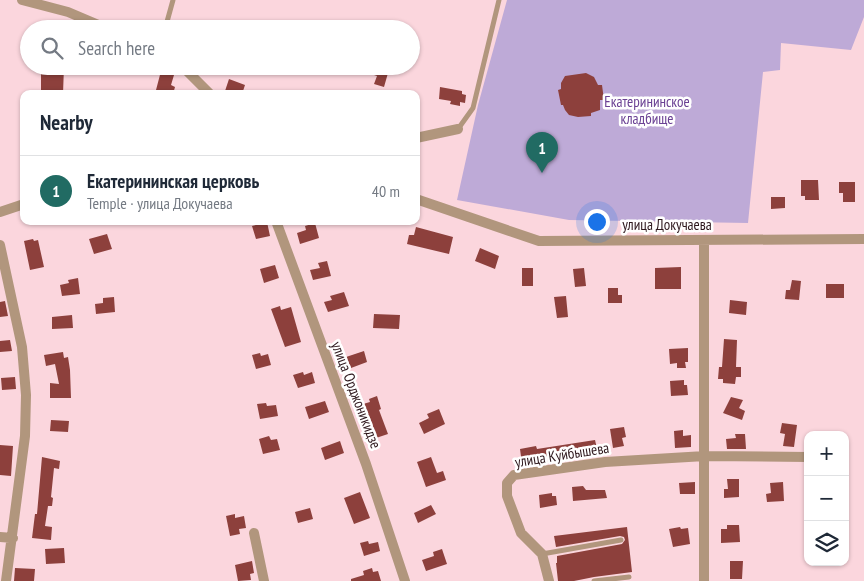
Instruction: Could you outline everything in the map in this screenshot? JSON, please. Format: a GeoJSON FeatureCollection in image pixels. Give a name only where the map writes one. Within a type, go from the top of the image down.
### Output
{"type":"FeatureCollection","features":[{"type":"Feature","properties":{"kind":"street"},"geometry":{"type":"LineString","coordinates":[[22,0],[68,12],[87,20]]}},
{"type":"Feature","properties":{"kind":"street"},"geometry":{"type":"LineString","coordinates":[[191,75],[206,90]]}},
{"type":"Feature","properties":{"kind":"street"},"geometry":{"type":"LineString","coordinates":[[420,137],[458,129]]}},
{"type":"Feature","properties":{"kind":"street","name":"улица Докучаева"},"geometry":{"type":"LineString","coordinates":[[420,200],[539,241],[864,239]]}},
{"type":"Feature","properties":{"kind":"street"},"geometry":{"type":"LineString","coordinates":[[0,212],[20,205]]}},
{"type":"Feature","properties":{"kind":"street","name":"улица Орджоникидзе"},"geometry":{"type":"LineString","coordinates":[[277,225],[366,464],[404,581]]}},
{"type":"Feature","properties":{"kind":"street"},"geometry":{"type":"LineString","coordinates":[[704,240],[704,581]]}},
{"type":"Feature","properties":{"kind":"street"},"geometry":{"type":"LineString","coordinates":[[0,245],[22,347],[26,395],[25,436],[6,581]]}},
{"type":"Feature","properties":{"kind":"street","name":"улица Куйбышева"},"geometry":{"type":"LineString","coordinates":[[542,554],[521,533],[507,496],[507,484],[514,475],[606,462],[705,456],[804,457]]}},
{"type":"Feature","properties":{"kind":"street"},"geometry":{"type":"LineString","coordinates":[[254,533],[264,581]]}},
{"type":"Feature","properties":{"kind":"street"},"geometry":{"type":"LineString","coordinates":[[0,537],[13,538]]}},
{"type":"Feature","properties":{"kind":"street"},"geometry":{"type":"LineString","coordinates":[[542,554],[549,581]]}},
{"type":"Feature","properties":{"kind":"lane"},"geometry":{"type":"LineString","coordinates":[[167,20],[173,0]]}},
{"type":"Feature","properties":{"kind":"lane"},"geometry":{"type":"LineString","coordinates":[[458,129],[473,108],[499,0]]}},
{"type":"Feature","properties":{"kind":"lane"},"geometry":{"type":"LineString","coordinates":[[542,554],[621,540]]}},
{"type":"Feature","properties":{"kind":"lane"},"geometry":{"type":"LineString","coordinates":[[594,581],[629,577]]}},
{"type":"Feature","properties":{"kind":"green space","name":"Екатерининское кладбище"},"geometry":{"type":"Polygon","coordinates":[[[507,0],[864,0],[864,17],[851,50],[781,43],[780,70],[763,72],[748,223],[569,220],[457,200],[478,105],[507,0]]]}},
{"type":"Feature","properties":{"kind":"building"},"geometry":{"type":"Polygon","coordinates":[[[586,73],[594,77],[598,85],[602,85],[604,100],[600,100],[600,110],[591,113],[591,116],[578,117],[569,115],[563,105],[561,105],[558,90],[561,89],[561,83],[565,76],[586,73]]]}},
{"type":"Feature","properties":{"kind":"building"},"geometry":{"type":"Polygon","coordinates":[[[41,75],[64,75],[63,90],[41,90],[41,75]]]}},
{"type":"Feature","properties":{"kind":"building"},"geometry":{"type":"Polygon","coordinates":[[[160,75],[174,75],[171,85],[175,87],[174,90],[156,90],[160,75]]]}},
{"type":"Feature","properties":{"kind":"building"},"geometry":{"type":"Polygon","coordinates":[[[374,75],[387,75],[384,87],[374,84],[377,76],[374,75]]]}},
{"type":"Feature","properties":{"kind":"building"},"geometry":{"type":"Polygon","coordinates":[[[229,79],[245,85],[243,90],[225,90],[229,79]]]}},
{"type":"Feature","properties":{"kind":"building"},"geometry":{"type":"Polygon","coordinates":[[[440,87],[462,91],[462,94],[466,95],[465,103],[460,102],[460,106],[450,104],[451,101],[439,99],[440,87]]]}},
{"type":"Feature","properties":{"kind":"building"},"geometry":{"type":"Polygon","coordinates":[[[801,180],[818,180],[819,200],[805,200],[805,196],[801,196],[801,180]]]}},
{"type":"Feature","properties":{"kind":"building"},"geometry":{"type":"Polygon","coordinates":[[[839,182],[855,182],[855,202],[843,202],[843,193],[839,193],[839,182]]]}},
{"type":"Feature","properties":{"kind":"building"},"geometry":{"type":"Polygon","coordinates":[[[771,197],[785,197],[785,208],[771,209],[771,197]]]}},
{"type":"Feature","properties":{"kind":"building"},"geometry":{"type":"Polygon","coordinates":[[[268,225],[270,236],[256,239],[252,226],[268,225]]]}},
{"type":"Feature","properties":{"kind":"building"},"geometry":{"type":"Polygon","coordinates":[[[316,225],[319,238],[300,244],[297,233],[306,230],[305,226],[316,225]]]}},
{"type":"Feature","properties":{"kind":"building"},"geometry":{"type":"Polygon","coordinates":[[[416,227],[453,237],[449,254],[407,244],[409,235],[414,235],[416,227]]]}},
{"type":"Feature","properties":{"kind":"building"},"geometry":{"type":"Polygon","coordinates":[[[107,234],[112,249],[94,254],[89,239],[107,234]]]}},
{"type":"Feature","properties":{"kind":"building"},"geometry":{"type":"Polygon","coordinates":[[[33,239],[34,241],[38,240],[44,267],[30,270],[24,241],[33,239]]]}},
{"type":"Feature","properties":{"kind":"building"},"geometry":{"type":"Polygon","coordinates":[[[480,248],[499,256],[495,269],[475,261],[480,248]]]}},
{"type":"Feature","properties":{"kind":"building"},"geometry":{"type":"Polygon","coordinates":[[[327,261],[331,276],[313,280],[310,270],[320,268],[318,263],[327,261]]]}},
{"type":"Feature","properties":{"kind":"building"},"geometry":{"type":"Polygon","coordinates":[[[275,265],[279,278],[264,283],[260,269],[275,265]]]}},
{"type":"Feature","properties":{"kind":"building"},"geometry":{"type":"Polygon","coordinates":[[[681,267],[681,289],[655,289],[655,268],[681,267]]]}},
{"type":"Feature","properties":{"kind":"building"},"geometry":{"type":"Polygon","coordinates":[[[522,268],[533,268],[533,286],[522,286],[522,268]]]}},
{"type":"Feature","properties":{"kind":"building"},"geometry":{"type":"Polygon","coordinates":[[[584,268],[586,286],[575,287],[573,269],[584,268]]]}},
{"type":"Feature","properties":{"kind":"building"},"geometry":{"type":"Polygon","coordinates":[[[78,278],[80,294],[62,296],[60,285],[69,283],[68,280],[78,278]]]}},
{"type":"Feature","properties":{"kind":"building"},"geometry":{"type":"Polygon","coordinates":[[[792,280],[801,281],[799,300],[785,299],[786,290],[790,290],[792,280]]]}},
{"type":"Feature","properties":{"kind":"building"},"geometry":{"type":"Polygon","coordinates":[[[826,284],[844,284],[844,298],[826,298],[826,284]]]}},
{"type":"Feature","properties":{"kind":"building"},"geometry":{"type":"Polygon","coordinates":[[[608,288],[618,288],[618,295],[622,295],[622,303],[608,303],[608,288]]]}},
{"type":"Feature","properties":{"kind":"building"},"geometry":{"type":"Polygon","coordinates":[[[344,292],[349,306],[328,312],[324,302],[332,300],[330,296],[344,292]]]}},
{"type":"Feature","properties":{"kind":"building"},"geometry":{"type":"Polygon","coordinates":[[[566,296],[568,317],[557,318],[554,297],[566,296]]]}},
{"type":"Feature","properties":{"kind":"building"},"geometry":{"type":"Polygon","coordinates":[[[114,297],[115,312],[96,314],[95,304],[103,303],[103,298],[114,297]]]}},
{"type":"Feature","properties":{"kind":"building"},"geometry":{"type":"Polygon","coordinates":[[[730,300],[747,302],[746,315],[729,313],[730,300]]]}},
{"type":"Feature","properties":{"kind":"building"},"geometry":{"type":"Polygon","coordinates":[[[5,301],[8,316],[0,317],[0,302],[5,301]]]}},
{"type":"Feature","properties":{"kind":"building"},"geometry":{"type":"Polygon","coordinates":[[[280,306],[281,310],[291,307],[301,342],[285,347],[271,309],[280,306]]]}},
{"type":"Feature","properties":{"kind":"building"},"geometry":{"type":"Polygon","coordinates":[[[374,314],[400,315],[399,329],[373,328],[374,314]]]}},
{"type":"Feature","properties":{"kind":"building"},"geometry":{"type":"Polygon","coordinates":[[[72,315],[73,328],[52,329],[52,317],[72,315]]]}},
{"type":"Feature","properties":{"kind":"building"},"geometry":{"type":"Polygon","coordinates":[[[724,339],[737,340],[736,367],[741,367],[741,377],[736,377],[735,384],[723,383],[723,379],[718,379],[719,367],[722,367],[724,339]]]}},
{"type":"Feature","properties":{"kind":"building"},"geometry":{"type":"Polygon","coordinates":[[[10,340],[12,351],[0,352],[0,341],[10,340]]]}},
{"type":"Feature","properties":{"kind":"building"},"geometry":{"type":"Polygon","coordinates":[[[688,348],[688,362],[685,362],[686,368],[677,368],[677,363],[670,364],[669,349],[688,348]]]}},
{"type":"Feature","properties":{"kind":"building"},"geometry":{"type":"Polygon","coordinates":[[[364,351],[367,362],[351,368],[346,357],[364,351]]]}},
{"type":"Feature","properties":{"kind":"building"},"geometry":{"type":"Polygon","coordinates":[[[63,352],[64,358],[68,357],[71,398],[50,398],[50,383],[59,384],[55,364],[46,366],[44,355],[63,352]]]}},
{"type":"Feature","properties":{"kind":"building"},"geometry":{"type":"Polygon","coordinates":[[[260,353],[261,356],[268,354],[271,365],[256,369],[252,355],[260,353]]]}},
{"type":"Feature","properties":{"kind":"building"},"geometry":{"type":"Polygon","coordinates":[[[303,372],[304,375],[312,372],[315,383],[298,388],[293,375],[303,372]]]}},
{"type":"Feature","properties":{"kind":"building"},"geometry":{"type":"Polygon","coordinates":[[[15,377],[16,389],[2,390],[1,378],[15,377]]]}},
{"type":"Feature","properties":{"kind":"building"},"geometry":{"type":"Polygon","coordinates":[[[684,380],[684,385],[687,385],[688,395],[671,396],[670,381],[684,380]]]}},
{"type":"Feature","properties":{"kind":"building"},"geometry":{"type":"Polygon","coordinates":[[[377,396],[381,409],[379,410],[388,434],[373,439],[364,415],[360,416],[356,406],[370,402],[369,399],[377,396]]]}},
{"type":"Feature","properties":{"kind":"building"},"geometry":{"type":"Polygon","coordinates":[[[731,397],[743,400],[739,408],[745,411],[742,420],[723,413],[731,397]]]}},
{"type":"Feature","properties":{"kind":"building"},"geometry":{"type":"Polygon","coordinates":[[[325,401],[329,412],[309,419],[305,407],[325,401]]]}},
{"type":"Feature","properties":{"kind":"building"},"geometry":{"type":"Polygon","coordinates":[[[266,403],[267,406],[276,405],[278,416],[260,419],[257,404],[266,403]]]}},
{"type":"Feature","properties":{"kind":"building"},"geometry":{"type":"Polygon","coordinates":[[[439,409],[445,424],[424,434],[419,423],[429,418],[427,414],[439,409]]]}},
{"type":"Feature","properties":{"kind":"building"},"geometry":{"type":"Polygon","coordinates":[[[51,420],[69,421],[68,432],[50,431],[51,420]]]}},
{"type":"Feature","properties":{"kind":"building"},"geometry":{"type":"Polygon","coordinates":[[[782,423],[797,425],[794,447],[783,446],[785,434],[780,433],[782,423]]]}},
{"type":"Feature","properties":{"kind":"building"},"geometry":{"type":"Polygon","coordinates":[[[624,427],[626,437],[622,438],[624,446],[613,448],[610,429],[624,427]]]}},
{"type":"Feature","properties":{"kind":"building"},"geometry":{"type":"Polygon","coordinates":[[[683,430],[683,436],[691,435],[691,447],[675,448],[674,431],[683,430]]]}},
{"type":"Feature","properties":{"kind":"building"},"geometry":{"type":"Polygon","coordinates":[[[735,434],[745,434],[746,449],[727,449],[726,439],[736,438],[735,434]]]}},
{"type":"Feature","properties":{"kind":"building"},"geometry":{"type":"Polygon","coordinates":[[[269,436],[271,440],[277,439],[280,450],[263,454],[259,439],[269,436]]]}},
{"type":"Feature","properties":{"kind":"building"},"geometry":{"type":"Polygon","coordinates":[[[595,440],[598,453],[558,459],[557,455],[538,458],[539,462],[522,464],[520,449],[536,446],[537,449],[595,440]]]}},
{"type":"Feature","properties":{"kind":"building"},"geometry":{"type":"Polygon","coordinates":[[[340,441],[344,453],[325,460],[321,448],[340,441]]]}},
{"type":"Feature","properties":{"kind":"building"},"geometry":{"type":"Polygon","coordinates":[[[0,445],[13,446],[11,476],[0,475],[0,445]]]}},
{"type":"Feature","properties":{"kind":"building"},"geometry":{"type":"Polygon","coordinates":[[[42,457],[60,461],[59,469],[54,468],[52,506],[48,506],[45,526],[52,527],[51,540],[32,538],[35,514],[37,514],[42,457]]]}},
{"type":"Feature","properties":{"kind":"building"},"geometry":{"type":"Polygon","coordinates":[[[431,457],[437,473],[443,471],[446,480],[426,487],[417,462],[431,457]]]}},
{"type":"Feature","properties":{"kind":"building"},"geometry":{"type":"Polygon","coordinates":[[[727,479],[739,479],[739,497],[724,498],[724,489],[728,489],[727,479]]]}},
{"type":"Feature","properties":{"kind":"building"},"geometry":{"type":"Polygon","coordinates":[[[695,482],[695,494],[680,494],[679,483],[695,482]]]}},
{"type":"Feature","properties":{"kind":"building"},"geometry":{"type":"Polygon","coordinates":[[[783,482],[784,501],[767,502],[766,494],[771,493],[770,483],[783,482]]]}},
{"type":"Feature","properties":{"kind":"building"},"geometry":{"type":"Polygon","coordinates":[[[583,486],[586,490],[605,490],[607,498],[573,501],[572,487],[583,486]]]}},
{"type":"Feature","properties":{"kind":"building"},"geometry":{"type":"Polygon","coordinates":[[[360,492],[370,518],[354,524],[344,498],[360,492]]]}},
{"type":"Feature","properties":{"kind":"building"},"geometry":{"type":"Polygon","coordinates":[[[552,493],[552,496],[556,496],[557,505],[540,508],[539,495],[552,493]]]}},
{"type":"Feature","properties":{"kind":"building"},"geometry":{"type":"Polygon","coordinates":[[[431,505],[436,514],[418,523],[414,513],[431,505]]]}},
{"type":"Feature","properties":{"kind":"building"},"geometry":{"type":"Polygon","coordinates":[[[310,508],[313,519],[298,523],[295,512],[310,508]]]}},
{"type":"Feature","properties":{"kind":"building"},"geometry":{"type":"Polygon","coordinates":[[[235,514],[235,518],[244,516],[246,528],[239,529],[240,534],[230,536],[226,516],[235,514]]]}},
{"type":"Feature","properties":{"kind":"building"},"geometry":{"type":"Polygon","coordinates":[[[727,525],[739,525],[740,542],[721,543],[721,529],[727,529],[727,525]]]}},
{"type":"Feature","properties":{"kind":"building"},"geometry":{"type":"Polygon","coordinates":[[[627,527],[632,572],[574,581],[558,581],[557,556],[622,544],[625,540],[624,537],[620,536],[556,547],[554,536],[627,527]]]}},
{"type":"Feature","properties":{"kind":"building"},"geometry":{"type":"Polygon","coordinates":[[[680,527],[681,529],[688,528],[690,544],[673,547],[669,529],[680,527]]]}},
{"type":"Feature","properties":{"kind":"building"},"geometry":{"type":"Polygon","coordinates":[[[368,541],[369,544],[378,542],[380,551],[364,556],[360,543],[368,541]]]}},
{"type":"Feature","properties":{"kind":"building"},"geometry":{"type":"Polygon","coordinates":[[[64,548],[65,563],[46,564],[45,549],[64,548]]]}},
{"type":"Feature","properties":{"kind":"building"},"geometry":{"type":"Polygon","coordinates":[[[442,549],[447,564],[426,571],[422,560],[434,556],[433,552],[442,549]]]}},
{"type":"Feature","properties":{"kind":"building"},"geometry":{"type":"Polygon","coordinates":[[[252,561],[254,573],[250,574],[251,580],[238,581],[235,565],[252,561]]]}},
{"type":"Feature","properties":{"kind":"building"},"geometry":{"type":"Polygon","coordinates":[[[730,561],[743,561],[742,579],[730,579],[730,561]]]}},
{"type":"Feature","properties":{"kind":"building"},"geometry":{"type":"Polygon","coordinates":[[[15,568],[35,569],[34,581],[14,581],[15,568]]]}},
{"type":"Feature","properties":{"kind":"building"},"geometry":{"type":"Polygon","coordinates":[[[372,568],[373,572],[378,571],[381,581],[351,581],[351,579],[364,575],[363,571],[372,568]]]}},
{"type":"Feature","properties":{"kind":"place","name":"Екатерининская церковь"},"geometry":{"type":"Point","coordinates":[542,173]}}]}
